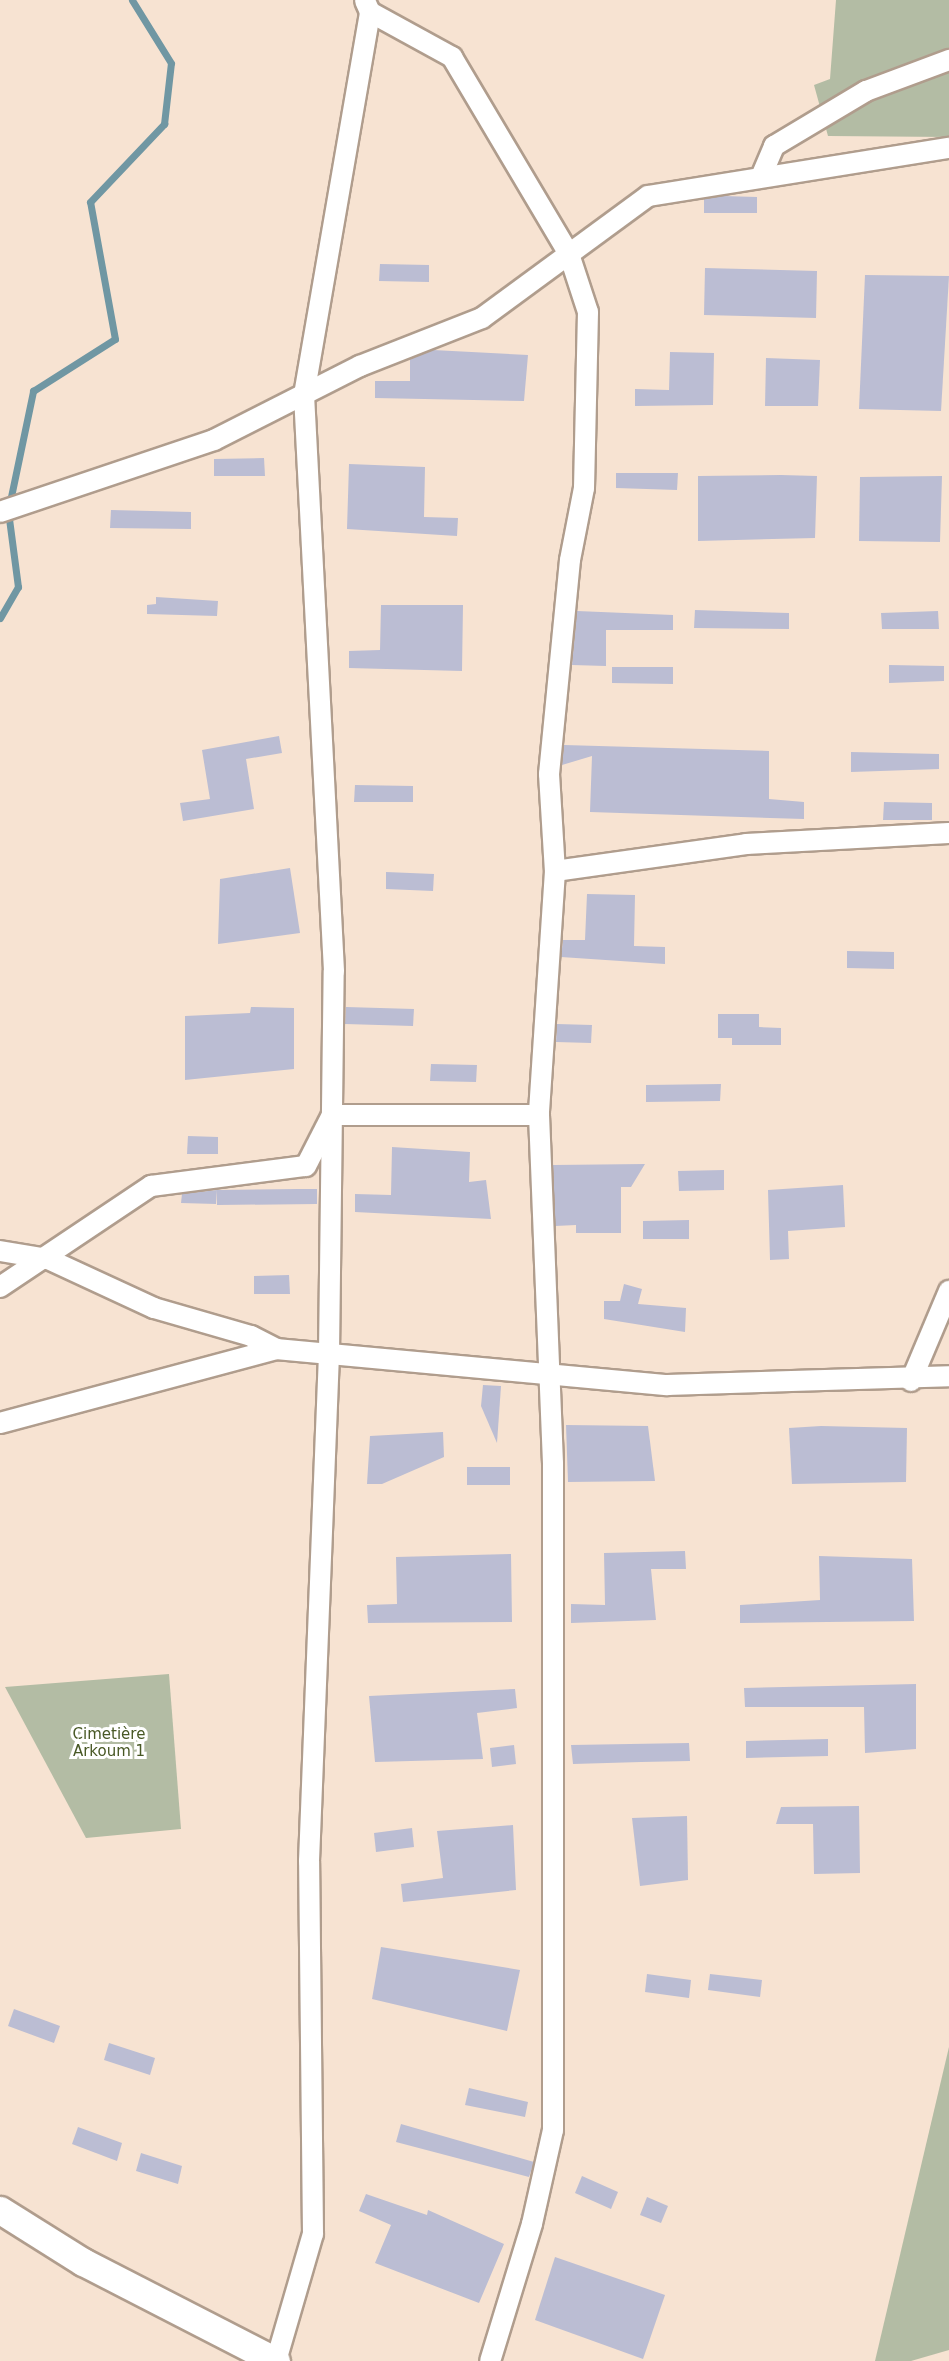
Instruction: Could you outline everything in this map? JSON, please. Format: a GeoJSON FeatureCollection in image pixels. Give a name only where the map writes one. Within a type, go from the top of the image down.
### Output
{"type":"FeatureCollection","features":[{"type":"Feature","properties":{"kind":"main road"},"geometry":{"type":"LineString","coordinates":[[0,2210],[83,2262],[276,2361]]}},
{"type":"Feature","properties":{"kind":"street"},"geometry":{"type":"LineString","coordinates":[[276,2361],[313,2234],[309,1860],[329,1354],[334,971],[304,394],[367,6],[452,57],[568,255],[588,324],[584,488],[570,560],[549,774],[555,871],[539,1115],[547,1374],[553,1475],[553,2130],[532,2224],[490,2361]]}},
{"type":"Feature","properties":{"kind":"street"},"geometry":{"type":"LineString","coordinates":[[761,177],[774,146],[866,91],[949,60]]}},
{"type":"Feature","properties":{"kind":"street"},"geometry":{"type":"LineString","coordinates":[[0,512],[214,440],[304,394],[482,318],[648,196],[949,148]]}},
{"type":"Feature","properties":{"kind":"street"},"geometry":{"type":"LineString","coordinates":[[555,871],[746,844],[949,832]]}},
{"type":"Feature","properties":{"kind":"street"},"geometry":{"type":"LineString","coordinates":[[332,1115],[539,1115]]}},
{"type":"Feature","properties":{"kind":"street"},"geometry":{"type":"LineString","coordinates":[[0,1287],[48,1259],[151,1186],[306,1166],[332,1115]]}},
{"type":"Feature","properties":{"kind":"street"},"geometry":{"type":"LineString","coordinates":[[0,1251],[48,1259],[154,1308],[251,1336],[276,1349]]}},
{"type":"Feature","properties":{"kind":"street"},"geometry":{"type":"LineString","coordinates":[[911,1381],[949,1291]]}},
{"type":"Feature","properties":{"kind":"street"},"geometry":{"type":"LineString","coordinates":[[0,1423],[276,1349],[667,1385],[911,1381],[949,1376]]}},
{"type":"Feature","properties":{"kind":"green space"},"geometry":{"type":"Polygon","coordinates":[[[836,0],[949,0],[949,137],[828,136],[814,85],[830,79],[836,0]]]}},
{"type":"Feature","properties":{"kind":"green space","name":"Cimetière Arkoum 1"},"geometry":{"type":"Polygon","coordinates":[[[169,1674],[181,1829],[86,1838],[5,1687],[169,1674]]]}},
{"type":"Feature","properties":{"kind":"green space"},"geometry":{"type":"Polygon","coordinates":[[[949,2047],[949,2350],[911,2361],[875,2361],[949,2047]]]}},
{"type":"Feature","properties":{"kind":"building"},"geometry":{"type":"Polygon","coordinates":[[[723,196],[757,197],[757,213],[704,213],[704,199],[723,196]]]}},
{"type":"Feature","properties":{"kind":"building"},"geometry":{"type":"Polygon","coordinates":[[[380,264],[429,265],[429,282],[379,281],[380,264]]]}},
{"type":"Feature","properties":{"kind":"building"},"geometry":{"type":"Polygon","coordinates":[[[705,268],[817,271],[816,318],[704,315],[705,268]]]}},
{"type":"Feature","properties":{"kind":"building"},"geometry":{"type":"Polygon","coordinates":[[[865,275],[949,276],[941,411],[859,409],[865,275]]]}},
{"type":"Feature","properties":{"kind":"building"},"geometry":{"type":"Polygon","coordinates":[[[433,350],[528,355],[524,401],[375,398],[375,381],[410,381],[410,359],[433,350]]]}},
{"type":"Feature","properties":{"kind":"building"},"geometry":{"type":"Polygon","coordinates":[[[670,352],[714,353],[713,405],[635,406],[635,389],[669,390],[670,352]]]}},
{"type":"Feature","properties":{"kind":"building"},"geometry":{"type":"Polygon","coordinates":[[[766,358],[820,360],[818,406],[765,406],[766,358]]]}},
{"type":"Feature","properties":{"kind":"building"},"geometry":{"type":"Polygon","coordinates":[[[264,458],[265,476],[214,476],[214,459],[264,458]]]}},
{"type":"Feature","properties":{"kind":"building"},"geometry":{"type":"Polygon","coordinates":[[[349,464],[425,467],[424,517],[458,518],[457,536],[347,529],[349,464]]]}},
{"type":"Feature","properties":{"kind":"building"},"geometry":{"type":"Polygon","coordinates":[[[616,473],[678,473],[677,490],[616,488],[616,473]]]}},
{"type":"Feature","properties":{"kind":"building"},"geometry":{"type":"Polygon","coordinates":[[[698,476],[817,476],[815,538],[698,541],[698,476]]]}},
{"type":"Feature","properties":{"kind":"building"},"geometry":{"type":"Polygon","coordinates":[[[942,476],[940,542],[859,541],[860,477],[942,476]]]}},
{"type":"Feature","properties":{"kind":"building"},"geometry":{"type":"Polygon","coordinates":[[[111,510],[191,512],[191,529],[110,528],[111,510]]]}},
{"type":"Feature","properties":{"kind":"building"},"geometry":{"type":"Polygon","coordinates":[[[156,597],[218,601],[217,616],[147,614],[147,605],[156,604],[156,597]]]}},
{"type":"Feature","properties":{"kind":"building"},"geometry":{"type":"Polygon","coordinates":[[[381,605],[463,605],[462,671],[349,668],[349,651],[380,650],[381,605]]]}},
{"type":"Feature","properties":{"kind":"building"},"geometry":{"type":"Polygon","coordinates":[[[695,610],[789,613],[789,629],[694,628],[695,610]]]}},
{"type":"Feature","properties":{"kind":"building"},"geometry":{"type":"Polygon","coordinates":[[[577,611],[673,615],[673,630],[606,630],[606,666],[572,665],[577,611]]]}},
{"type":"Feature","properties":{"kind":"building"},"geometry":{"type":"Polygon","coordinates":[[[938,611],[939,629],[882,629],[881,613],[938,611]]]}},
{"type":"Feature","properties":{"kind":"building"},"geometry":{"type":"Polygon","coordinates":[[[889,665],[944,666],[944,681],[889,683],[889,665]]]}},
{"type":"Feature","properties":{"kind":"building"},"geometry":{"type":"Polygon","coordinates":[[[612,667],[673,667],[673,684],[612,683],[612,667]]]}},
{"type":"Feature","properties":{"kind":"building"},"geometry":{"type":"Polygon","coordinates":[[[279,736],[282,753],[246,759],[254,809],[183,821],[180,803],[210,799],[202,750],[279,736]]]}},
{"type":"Feature","properties":{"kind":"building"},"geometry":{"type":"Polygon","coordinates":[[[564,745],[769,751],[769,799],[804,802],[804,819],[590,812],[592,756],[562,765],[564,745]]]}},
{"type":"Feature","properties":{"kind":"building"},"geometry":{"type":"Polygon","coordinates":[[[851,752],[939,754],[939,769],[851,772],[851,752]]]}},
{"type":"Feature","properties":{"kind":"building"},"geometry":{"type":"Polygon","coordinates":[[[355,785],[413,786],[413,802],[354,802],[355,785]]]}},
{"type":"Feature","properties":{"kind":"building"},"geometry":{"type":"Polygon","coordinates":[[[884,802],[932,803],[932,820],[883,820],[884,802]]]}},
{"type":"Feature","properties":{"kind":"building"},"geometry":{"type":"Polygon","coordinates":[[[290,868],[300,933],[218,944],[220,879],[290,868]]]}},
{"type":"Feature","properties":{"kind":"building"},"geometry":{"type":"Polygon","coordinates":[[[386,872],[434,874],[433,891],[386,889],[386,872]]]}},
{"type":"Feature","properties":{"kind":"building"},"geometry":{"type":"Polygon","coordinates":[[[587,894],[635,895],[634,946],[665,947],[665,964],[561,957],[563,940],[585,940],[587,894]]]}},
{"type":"Feature","properties":{"kind":"building"},"geometry":{"type":"Polygon","coordinates":[[[847,951],[894,952],[894,969],[847,968],[847,951]]]}},
{"type":"Feature","properties":{"kind":"building"},"geometry":{"type":"Polygon","coordinates":[[[251,1007],[294,1008],[294,1069],[185,1080],[185,1016],[250,1013],[251,1007]]]}},
{"type":"Feature","properties":{"kind":"building"},"geometry":{"type":"Polygon","coordinates":[[[346,1007],[414,1009],[413,1026],[345,1024],[346,1007]]]}},
{"type":"Feature","properties":{"kind":"building"},"geometry":{"type":"Polygon","coordinates":[[[718,1014],[759,1014],[759,1027],[781,1028],[781,1045],[732,1045],[732,1038],[718,1038],[718,1014]]]}},
{"type":"Feature","properties":{"kind":"building"},"geometry":{"type":"Polygon","coordinates":[[[557,1024],[592,1025],[591,1043],[556,1042],[557,1024]]]}},
{"type":"Feature","properties":{"kind":"building"},"geometry":{"type":"Polygon","coordinates":[[[431,1064],[477,1065],[476,1082],[430,1081],[431,1064]]]}},
{"type":"Feature","properties":{"kind":"building"},"geometry":{"type":"Polygon","coordinates":[[[721,1084],[720,1101],[646,1102],[646,1085],[721,1084]]]}},
{"type":"Feature","properties":{"kind":"building"},"geometry":{"type":"Polygon","coordinates":[[[188,1136],[218,1137],[218,1154],[187,1154],[188,1136]]]}},
{"type":"Feature","properties":{"kind":"building"},"geometry":{"type":"Polygon","coordinates":[[[392,1147],[470,1152],[469,1182],[486,1180],[491,1219],[355,1212],[355,1194],[391,1195],[392,1147]]]}},
{"type":"Feature","properties":{"kind":"building"},"geometry":{"type":"Polygon","coordinates":[[[645,1164],[631,1187],[621,1187],[621,1233],[576,1233],[576,1225],[555,1226],[553,1165],[645,1164]]]}},
{"type":"Feature","properties":{"kind":"building"},"geometry":{"type":"Polygon","coordinates":[[[724,1170],[724,1190],[679,1191],[678,1171],[724,1170]]]}},
{"type":"Feature","properties":{"kind":"building"},"geometry":{"type":"Polygon","coordinates":[[[843,1185],[845,1227],[788,1231],[789,1259],[770,1260],[768,1190],[843,1185]]]}},
{"type":"Feature","properties":{"kind":"building"},"geometry":{"type":"Polygon","coordinates":[[[317,1189],[317,1204],[217,1205],[217,1190],[317,1189]]]}},
{"type":"Feature","properties":{"kind":"building"},"geometry":{"type":"Polygon","coordinates":[[[217,1190],[216,1204],[181,1203],[182,1194],[217,1190]]]}},
{"type":"Feature","properties":{"kind":"building"},"geometry":{"type":"Polygon","coordinates":[[[689,1220],[689,1239],[643,1239],[643,1221],[689,1220]]]}},
{"type":"Feature","properties":{"kind":"building"},"geometry":{"type":"Polygon","coordinates":[[[289,1275],[290,1294],[254,1294],[254,1276],[289,1275]]]}},
{"type":"Feature","properties":{"kind":"building"},"geometry":{"type":"Polygon","coordinates":[[[624,1284],[642,1289],[638,1304],[686,1308],[685,1332],[604,1319],[604,1301],[620,1301],[624,1284]]]}},
{"type":"Feature","properties":{"kind":"building"},"geometry":{"type":"Polygon","coordinates":[[[483,1385],[501,1386],[497,1443],[481,1406],[483,1385]]]}},
{"type":"Feature","properties":{"kind":"building"},"geometry":{"type":"Polygon","coordinates":[[[566,1425],[648,1426],[655,1481],[568,1482],[566,1425]]]}},
{"type":"Feature","properties":{"kind":"building"},"geometry":{"type":"Polygon","coordinates":[[[821,1426],[907,1428],[906,1482],[792,1484],[789,1428],[821,1426]]]}},
{"type":"Feature","properties":{"kind":"building"},"geometry":{"type":"Polygon","coordinates":[[[443,1432],[444,1457],[382,1484],[367,1484],[370,1436],[443,1432]]]}},
{"type":"Feature","properties":{"kind":"building"},"geometry":{"type":"Polygon","coordinates":[[[467,1467],[510,1467],[510,1485],[467,1485],[467,1467]]]}},
{"type":"Feature","properties":{"kind":"building"},"geometry":{"type":"Polygon","coordinates":[[[685,1551],[686,1569],[651,1569],[656,1620],[571,1623],[571,1604],[605,1605],[604,1553],[685,1551]]]}},
{"type":"Feature","properties":{"kind":"building"},"geometry":{"type":"Polygon","coordinates":[[[511,1554],[512,1622],[368,1623],[367,1605],[397,1604],[396,1557],[511,1554]]]}},
{"type":"Feature","properties":{"kind":"building"},"geometry":{"type":"Polygon","coordinates":[[[819,1556],[912,1559],[914,1621],[740,1623],[740,1605],[820,1600],[819,1556]]]}},
{"type":"Feature","properties":{"kind":"building"},"geometry":{"type":"Polygon","coordinates":[[[916,1684],[916,1749],[865,1753],[864,1707],[745,1707],[744,1688],[916,1684]]]}},
{"type":"Feature","properties":{"kind":"building"},"geometry":{"type":"Polygon","coordinates":[[[515,1689],[517,1708],[477,1713],[483,1759],[375,1762],[369,1696],[515,1689]]]}},
{"type":"Feature","properties":{"kind":"building"},"geometry":{"type":"Polygon","coordinates":[[[828,1739],[828,1756],[746,1758],[746,1741],[828,1739]]]}},
{"type":"Feature","properties":{"kind":"building"},"geometry":{"type":"Polygon","coordinates":[[[689,1743],[690,1761],[573,1764],[571,1745],[689,1743]]]}},
{"type":"Feature","properties":{"kind":"building"},"geometry":{"type":"Polygon","coordinates":[[[514,1745],[516,1764],[492,1767],[490,1748],[514,1745]]]}},
{"type":"Feature","properties":{"kind":"building"},"geometry":{"type":"Polygon","coordinates":[[[859,1806],[860,1873],[814,1874],[813,1824],[776,1824],[781,1807],[859,1806]]]}},
{"type":"Feature","properties":{"kind":"building"},"geometry":{"type":"Polygon","coordinates":[[[687,1816],[688,1880],[640,1886],[632,1818],[687,1816]]]}},
{"type":"Feature","properties":{"kind":"building"},"geometry":{"type":"Polygon","coordinates":[[[513,1825],[516,1890],[403,1902],[401,1884],[443,1878],[437,1831],[513,1825]]]}},
{"type":"Feature","properties":{"kind":"building"},"geometry":{"type":"Polygon","coordinates":[[[412,1828],[414,1847],[376,1852],[374,1833],[412,1828]]]}},
{"type":"Feature","properties":{"kind":"building"},"geometry":{"type":"Polygon","coordinates":[[[381,1947],[520,1970],[507,2031],[372,1999],[381,1947]]]}},
{"type":"Feature","properties":{"kind":"building"},"geometry":{"type":"Polygon","coordinates":[[[647,1974],[691,1980],[689,1998],[645,1992],[647,1974]]]}},
{"type":"Feature","properties":{"kind":"building"},"geometry":{"type":"Polygon","coordinates":[[[710,1974],[762,1980],[760,1997],[708,1990],[710,1974]]]}},
{"type":"Feature","properties":{"kind":"building"},"geometry":{"type":"Polygon","coordinates":[[[14,2009],[60,2026],[54,2043],[8,2026],[14,2009]]]}},
{"type":"Feature","properties":{"kind":"building"},"geometry":{"type":"Polygon","coordinates":[[[109,2043],[155,2058],[150,2075],[104,2060],[109,2043]]]}},
{"type":"Feature","properties":{"kind":"building"},"geometry":{"type":"Polygon","coordinates":[[[469,2088],[528,2102],[525,2117],[465,2105],[469,2088]]]}},
{"type":"Feature","properties":{"kind":"building"},"geometry":{"type":"Polygon","coordinates":[[[401,2124],[534,2162],[529,2177],[396,2142],[401,2124]]]}},
{"type":"Feature","properties":{"kind":"building"},"geometry":{"type":"Polygon","coordinates":[[[78,2127],[122,2143],[117,2161],[72,2144],[78,2127]]]}},
{"type":"Feature","properties":{"kind":"building"},"geometry":{"type":"Polygon","coordinates":[[[141,2153],[182,2166],[178,2184],[136,2171],[141,2153]]]}},
{"type":"Feature","properties":{"kind":"building"},"geometry":{"type":"Polygon","coordinates":[[[582,2176],[618,2192],[611,2209],[575,2193],[582,2176]]]}},
{"type":"Feature","properties":{"kind":"building"},"geometry":{"type":"Polygon","coordinates":[[[366,2194],[427,2215],[428,2210],[504,2244],[479,2303],[375,2263],[391,2225],[359,2211],[366,2194]]]}},
{"type":"Feature","properties":{"kind":"building"},"geometry":{"type":"Polygon","coordinates":[[[647,2197],[668,2206],[661,2223],[640,2215],[647,2197]]]}},
{"type":"Feature","properties":{"kind":"building"},"geometry":{"type":"Polygon","coordinates":[[[555,2257],[665,2295],[643,2359],[535,2320],[555,2257]]]}},
{"type":"Feature","properties":{"kind":"waterway"},"geometry":{"type":"LineString","coordinates":[[0,618],[18,587],[8,511],[33,391],[115,339],[90,202],[164,124],[171,63],[132,0]]}}]}
